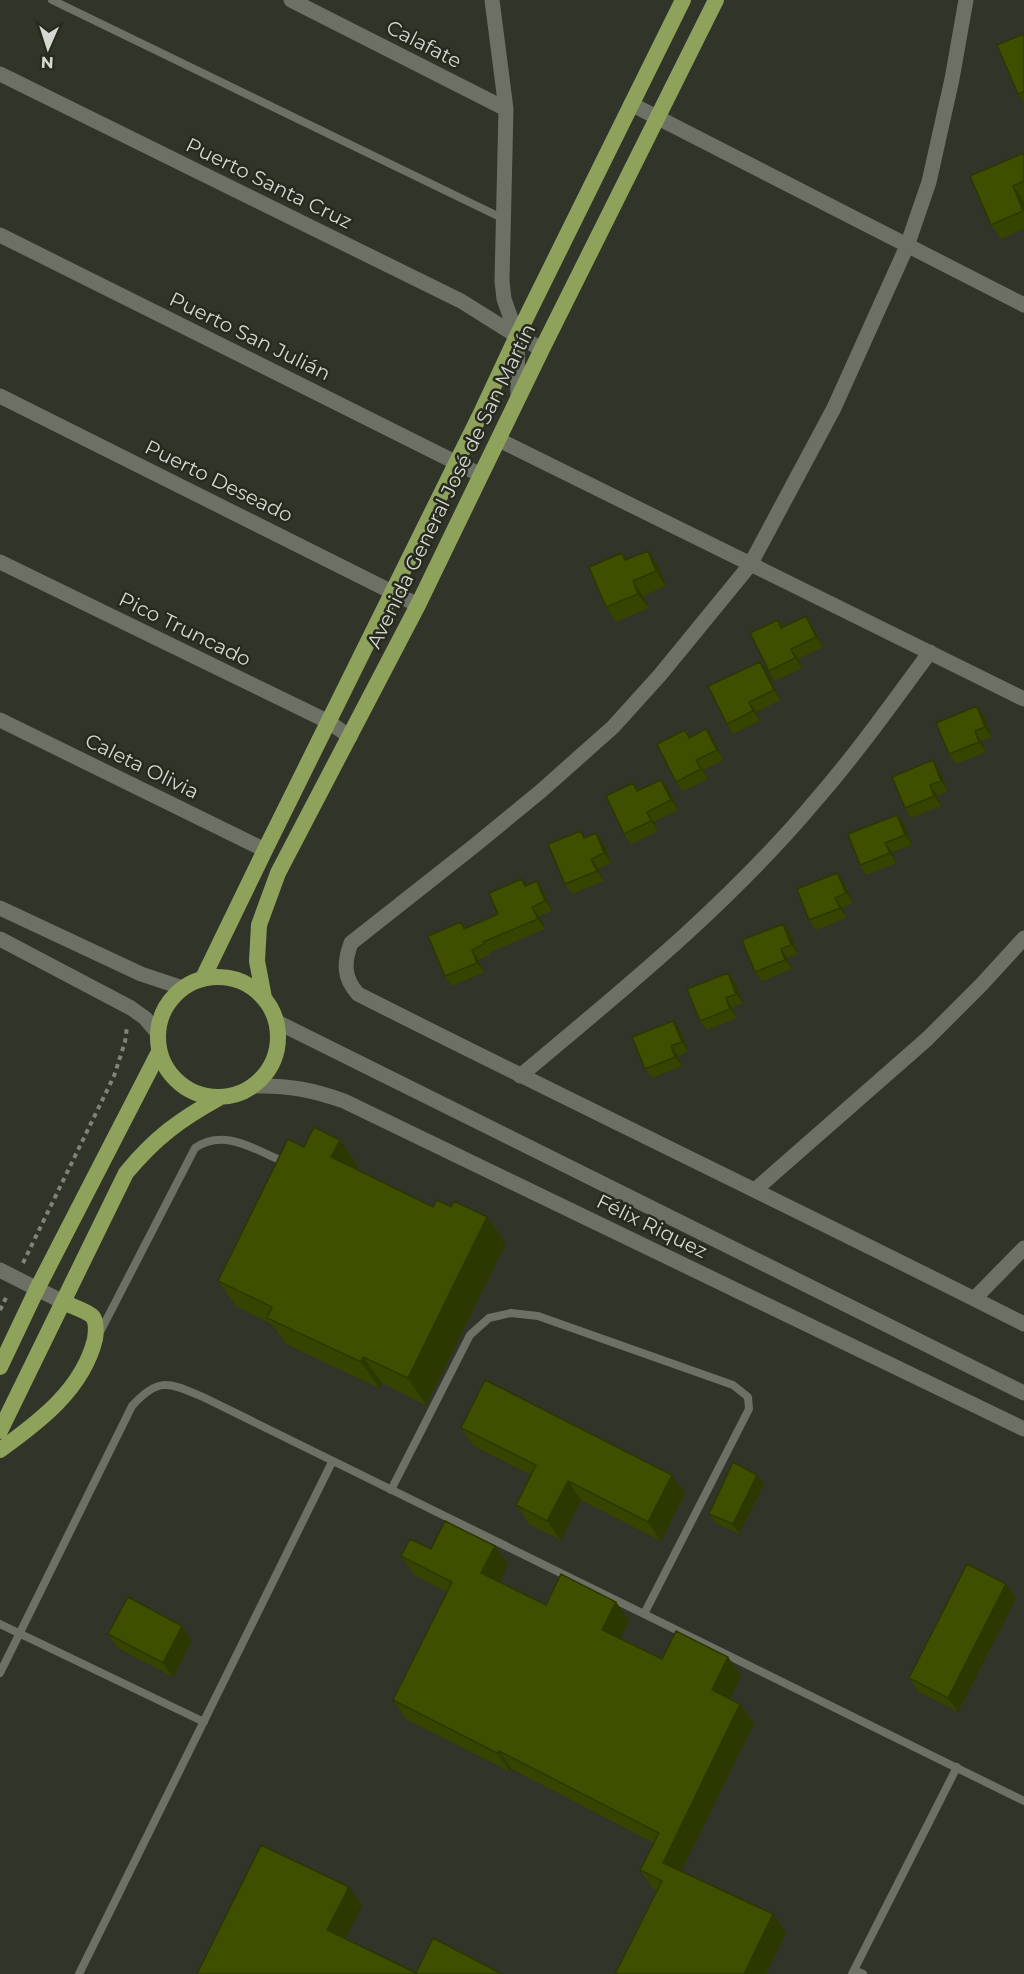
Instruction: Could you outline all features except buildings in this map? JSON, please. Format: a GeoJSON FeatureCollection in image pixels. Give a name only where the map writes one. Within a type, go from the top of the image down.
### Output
{"type":"FeatureCollection","features":[{"type":"Feature","properties":{"kind":"highway","name":"Avenida General José de San Martín"},"geometry":{"type":"LineString","coordinates":[[203,978],[683,0]]}},
{"type":"Feature","properties":{"kind":"highway","name":"Avenida General José de San Martín"},"geometry":{"type":"LineString","coordinates":[[277,1022],[264,998],[257,961],[259,925],[278,873],[418,605],[542,349],[716,0]]}},
{"type":"Feature","properties":{"kind":"highway","name":"Avenida General José de San Martín"},"geometry":{"type":"LineString","coordinates":[[219,1098],[199,1095],[181,1086],[167,1071],[159,1052],[157,1032],[161,1015],[170,999],[183,988],[203,978],[220,977],[237,980],[252,987],[264,998]]}},
{"type":"Feature","properties":{"kind":"highway"},"geometry":{"type":"LineString","coordinates":[[0,1431],[126,1173],[144,1150],[183,1118],[219,1098],[238,1095],[255,1086],[268,1071],[276,1054],[277,1022]]}},
{"type":"Feature","properties":{"kind":"highway"},"geometry":{"type":"LineString","coordinates":[[0,1367],[37,1289],[159,1052]]}},
{"type":"Feature","properties":{"kind":"highway"},"geometry":{"type":"LineString","coordinates":[[0,1450],[35,1425],[61,1400],[78,1377],[93,1345],[96,1323],[92,1316],[63,1302]]}},
{"type":"Feature","properties":{"kind":"street","name":"Calafate"},"geometry":{"type":"LineString","coordinates":[[291,0],[506,109]]}},
{"type":"Feature","properties":{"kind":"street"},"geometry":{"type":"LineString","coordinates":[[492,0],[506,109],[502,281],[504,299],[517,336],[518,398]]}},
{"type":"Feature","properties":{"kind":"street"},"geometry":{"type":"LineString","coordinates":[[966,0],[952,80],[929,182],[907,246],[834,408],[750,565],[667,666],[613,727],[483,839],[351,943],[345,958],[350,986],[358,994],[1024,1324]]}},
{"type":"Feature","properties":{"kind":"street","name":"Puerto Santa Cruz"},"geometry":{"type":"LineString","coordinates":[[0,74],[461,301],[542,349]]}},
{"type":"Feature","properties":{"kind":"street"},"geometry":{"type":"LineString","coordinates":[[631,104],[1024,305]]}},
{"type":"Feature","properties":{"kind":"street","name":"Puerto San Julián"},"geometry":{"type":"LineString","coordinates":[[0,235],[481,475]]}},
{"type":"Feature","properties":{"kind":"street","name":"Puerto Deseado"},"geometry":{"type":"LineString","coordinates":[[0,396],[418,605]]}},
{"type":"Feature","properties":{"kind":"street"},"geometry":{"type":"LineString","coordinates":[[499,440],[1024,699]]}},
{"type":"Feature","properties":{"kind":"street","name":"Pico Truncado"},"geometry":{"type":"LineString","coordinates":[[0,562],[329,722],[350,737]]}},
{"type":"Feature","properties":{"kind":"street"},"geometry":{"type":"LineString","coordinates":[[520,1076],[675,945],[740,882],[816,801],[930,652]]}},
{"type":"Feature","properties":{"kind":"street","name":"Caleta Olivia"},"geometry":{"type":"LineString","coordinates":[[0,720],[265,849]]}},
{"type":"Feature","properties":{"kind":"street"},"geometry":{"type":"LineString","coordinates":[[0,908],[141,974],[183,988]]}},
{"type":"Feature","properties":{"kind":"street"},"geometry":{"type":"LineString","coordinates":[[755,1190],[927,1039],[1024,938]]}},
{"type":"Feature","properties":{"kind":"street"},"geometry":{"type":"LineString","coordinates":[[0,939],[131,1008],[145,1018],[157,1032]]}},
{"type":"Feature","properties":{"kind":"street","name":"Félix Riquez"},"geometry":{"type":"LineString","coordinates":[[277,1022],[1024,1393]]}},
{"type":"Feature","properties":{"kind":"street","name":"Félix Riquez"},"geometry":{"type":"LineString","coordinates":[[255,1086],[312,1090],[344,1101],[1024,1429]]}},
{"type":"Feature","properties":{"kind":"street"},"geometry":{"type":"LineString","coordinates":[[974,1299],[1024,1248]]}},
{"type":"Feature","properties":{"kind":"street"},"geometry":{"type":"LineString","coordinates":[[0,1270],[63,1302]]}},
{"type":"Feature","properties":{"kind":"lane"},"geometry":{"type":"LineString","coordinates":[[52,0],[504,219]]}},
{"type":"Feature","properties":{"kind":"lane"},"geometry":{"type":"LineString","coordinates":[[93,1345],[195,1148],[207,1140],[224,1139],[280,1160]]}},
{"type":"Feature","properties":{"kind":"lane"},"geometry":{"type":"LineString","coordinates":[[92,1316],[101,1317],[111,1312]]}},
{"type":"Feature","properties":{"kind":"lane"},"geometry":{"type":"LineString","coordinates":[[391,1491],[470,1335],[489,1318],[511,1312],[538,1316],[733,1384],[748,1397],[749,1408],[644,1614]]}},
{"type":"Feature","properties":{"kind":"lane"},"geometry":{"type":"LineString","coordinates":[[0,1673],[132,1406],[154,1386],[173,1384],[1024,1801]]}},
{"type":"Feature","properties":{"kind":"lane"},"geometry":{"type":"LineString","coordinates":[[79,1974],[332,1462]]}},
{"type":"Feature","properties":{"kind":"lane"},"geometry":{"type":"LineString","coordinates":[[0,1624],[204,1722]]}},
{"type":"Feature","properties":{"kind":"lane"},"geometry":{"type":"LineString","coordinates":[[863,1974],[853,1972],[957,1767]]}},
{"type":"Feature","properties":{"kind":"path"},"geometry":{"type":"LineString","coordinates":[[0,1310],[114,1077],[125,1042],[131,1008]]}}]}
